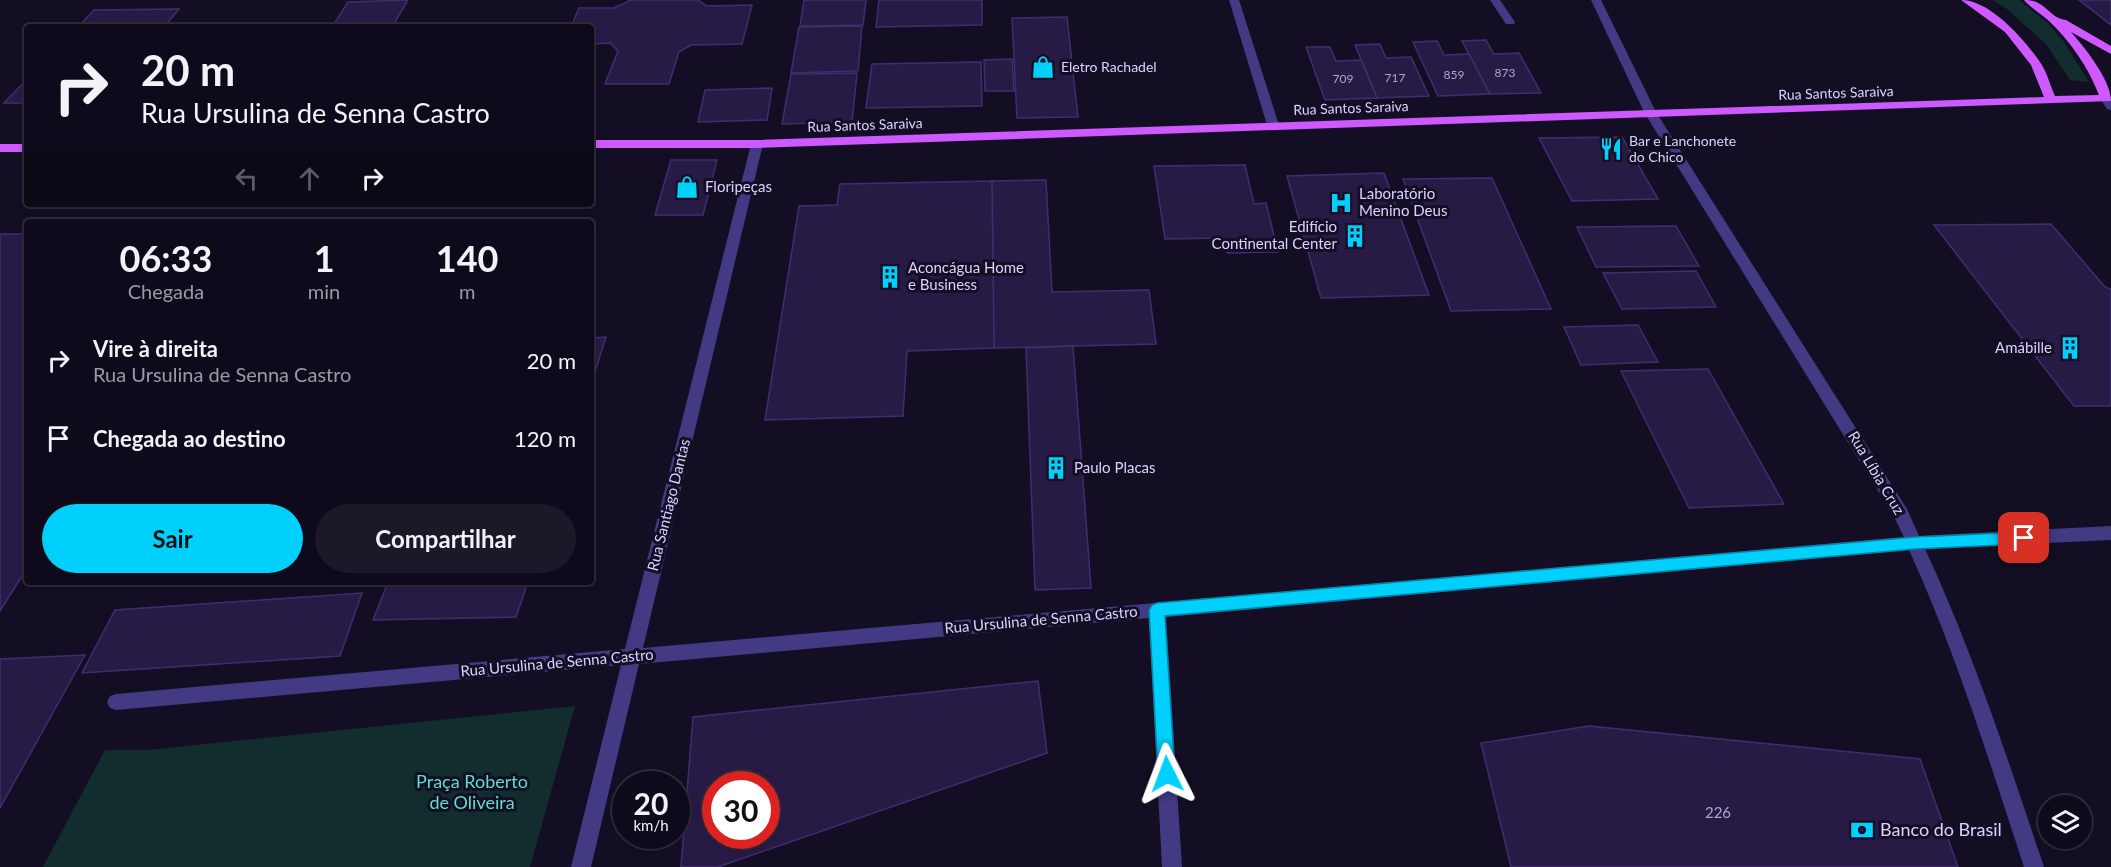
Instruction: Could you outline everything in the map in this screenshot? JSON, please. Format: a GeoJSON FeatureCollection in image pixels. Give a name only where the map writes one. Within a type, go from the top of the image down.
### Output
{"type":"FeatureCollection","features":[{"type":"Feature","properties":{"kind":"main road"},"geometry":{"type":"LineString","coordinates":[[1966,0],[2009,30],[2036,64],[2051,100]]}},
{"type":"Feature","properties":{"kind":"main road"},"geometry":{"type":"LineString","coordinates":[[2029,0],[2054,18],[2111,51]]}},
{"type":"Feature","properties":{"kind":"main road"},"geometry":{"type":"LineString","coordinates":[[2054,18],[2097,74],[2109,101]]}},
{"type":"Feature","properties":{"kind":"main road","name":"Rua Santos Saraiva"},"geometry":{"type":"LineString","coordinates":[[594,144],[757,144],[1650,112],[2051,100],[2109,101]]}},
{"type":"Feature","properties":{"kind":"main road"},"geometry":{"type":"LineString","coordinates":[[0,148],[24,148]]}},
{"type":"Feature","properties":{"kind":"street"},"geometry":{"type":"LineString","coordinates":[[1234,0],[1273,125]]}},
{"type":"Feature","properties":{"kind":"street"},"geometry":{"type":"LineString","coordinates":[[1496,0],[1510,22]]}},
{"type":"Feature","properties":{"kind":"street","name":"Rua Líbia Cruz"},"geometry":{"type":"LineString","coordinates":[[1596,0],[1650,112],[1887,488],[1915,543],[1940,598],[1983,714],[2034,867]]}},
{"type":"Feature","properties":{"kind":"street","name":"Rua Santiago Dantas"},"geometry":{"type":"LineString","coordinates":[[581,867],[757,144]]}},
{"type":"Feature","properties":{"kind":"street","name":"Rua Ursulina de Senna Castro"},"geometry":{"type":"LineString","coordinates":[[116,702],[1915,543],[2111,533]]}},
{"type":"Feature","properties":{"kind":"street"},"geometry":{"type":"LineString","coordinates":[[1157,610],[1172,867]]}},
{"type":"Feature","properties":{"kind":"green space"},"geometry":{"type":"Polygon","coordinates":[[[1992,0],[2019,0],[2048,23],[2064,42],[2089,82],[2070,80],[2046,44],[2007,9],[1992,0]]]}},
{"type":"Feature","properties":{"kind":"green space","name":"Praça Roberto de Oliveira"},"geometry":{"type":"Polygon","coordinates":[[[575,706],[530,867],[43,867],[105,750],[147,750],[575,706]]]}},
{"type":"Feature","properties":{"kind":"building"},"geometry":{"type":"Polygon","coordinates":[[[408,0],[394,24],[334,24],[348,2],[408,0]]]}},
{"type":"Feature","properties":{"kind":"building"},"geometry":{"type":"Polygon","coordinates":[[[631,0],[698,0],[707,6],[752,5],[742,44],[691,45],[679,52],[669,84],[605,84],[618,51],[610,43],[594,44],[594,24],[572,24],[579,8],[614,8],[631,0]]]}},
{"type":"Feature","properties":{"kind":"building"},"geometry":{"type":"Polygon","coordinates":[[[804,0],[866,0],[863,25],[800,26],[804,0]]]}},
{"type":"Feature","properties":{"kind":"building"},"geometry":{"type":"Polygon","coordinates":[[[879,0],[982,0],[982,25],[876,27],[879,0]]]}},
{"type":"Feature","properties":{"kind":"building"},"geometry":{"type":"Polygon","coordinates":[[[2079,0],[2111,0],[2111,25],[2079,0]]]}},
{"type":"Feature","properties":{"kind":"building"},"geometry":{"type":"Polygon","coordinates":[[[179,9],[166,24],[81,24],[94,10],[179,9]]]}},
{"type":"Feature","properties":{"kind":"building","name":"Eletro Rachadel"},"geometry":{"type":"Polygon","coordinates":[[[1067,17],[1078,117],[1017,118],[1012,18],[1067,17]]]}},
{"type":"Feature","properties":{"kind":"building"},"geometry":{"type":"Polygon","coordinates":[[[862,26],[858,71],[791,73],[799,27],[862,26]]]}},
{"type":"Feature","properties":{"kind":"building"},"geometry":{"type":"Polygon","coordinates":[[[1486,40],[1494,54],[1519,53],[1541,93],[1490,94],[1462,41],[1486,40]]]}},
{"type":"Feature","properties":{"kind":"building"},"geometry":{"type":"Polygon","coordinates":[[[1437,41],[1444,55],[1469,54],[1490,94],[1438,96],[1413,42],[1437,41]]]}},
{"type":"Feature","properties":{"kind":"building"},"geometry":{"type":"Polygon","coordinates":[[[1380,44],[1386,58],[1411,57],[1429,96],[1377,98],[1355,45],[1380,44]]]}},
{"type":"Feature","properties":{"kind":"building"},"geometry":{"type":"Polygon","coordinates":[[[1306,47],[1330,47],[1336,61],[1361,60],[1377,98],[1325,100],[1306,47]]]}},
{"type":"Feature","properties":{"kind":"building"},"geometry":{"type":"Polygon","coordinates":[[[1012,59],[1014,91],[985,91],[984,60],[1012,59]]]}},
{"type":"Feature","properties":{"kind":"building"},"geometry":{"type":"Polygon","coordinates":[[[981,62],[982,106],[866,108],[872,64],[981,62]]]}},
{"type":"Feature","properties":{"kind":"building"},"geometry":{"type":"Polygon","coordinates":[[[857,73],[852,122],[782,124],[791,74],[857,73]]]}},
{"type":"Feature","properties":{"kind":"building"},"geometry":{"type":"Polygon","coordinates":[[[24,82],[24,103],[4,103],[24,82]]]}},
{"type":"Feature","properties":{"kind":"building"},"geometry":{"type":"Polygon","coordinates":[[[772,88],[767,120],[698,122],[705,90],[772,88]]]}},
{"type":"Feature","properties":{"kind":"building"},"geometry":{"type":"Polygon","coordinates":[[[1622,137],[1658,199],[1572,201],[1539,138],[1622,137]]]}},
{"type":"Feature","properties":{"kind":"building","name":"Floripeças"},"geometry":{"type":"Polygon","coordinates":[[[671,160],[717,160],[703,215],[655,215],[671,160]]]}},
{"type":"Feature","properties":{"kind":"building"},"geometry":{"type":"Polygon","coordinates":[[[1245,165],[1254,204],[1266,203],[1278,252],[1227,253],[1224,238],[1165,239],[1154,166],[1245,165]]]}},
{"type":"Feature","properties":{"kind":"building","name":"Edifício Continental Center"},"geometry":{"type":"Polygon","coordinates":[[[1384,173],[1429,295],[1321,298],[1287,176],[1384,173]]]}},
{"type":"Feature","properties":{"kind":"building"},"geometry":{"type":"Polygon","coordinates":[[[1492,178],[1551,309],[1451,311],[1403,179],[1492,178]]]}},
{"type":"Feature","properties":{"kind":"building"},"geometry":{"type":"Polygon","coordinates":[[[1046,180],[1052,292],[1149,290],[1156,344],[994,348],[992,181],[1046,180]]]}},
{"type":"Feature","properties":{"kind":"building","name":"Aconcágua Home e Business"},"geometry":{"type":"Polygon","coordinates":[[[992,181],[994,348],[907,351],[903,416],[765,420],[799,206],[837,205],[840,184],[992,181]]]}},
{"type":"Feature","properties":{"kind":"building","name":"Amábille"},"geometry":{"type":"Polygon","coordinates":[[[2051,224],[2105,287],[2111,289],[2111,406],[2074,406],[1934,225],[2051,224]]]}},
{"type":"Feature","properties":{"kind":"building"},"geometry":{"type":"Polygon","coordinates":[[[1676,226],[1699,266],[1596,267],[1577,227],[1676,226]]]}},
{"type":"Feature","properties":{"kind":"building"},"geometry":{"type":"Polygon","coordinates":[[[0,234],[24,234],[24,573],[0,611],[0,234]]]}},
{"type":"Feature","properties":{"kind":"building"},"geometry":{"type":"Polygon","coordinates":[[[1696,271],[1716,307],[1622,309],[1603,273],[1696,271]]]}},
{"type":"Feature","properties":{"kind":"building"},"geometry":{"type":"Polygon","coordinates":[[[1638,325],[1658,362],[1581,365],[1564,327],[1638,325]]]}},
{"type":"Feature","properties":{"kind":"building"},"geometry":{"type":"Polygon","coordinates":[[[606,337],[594,375],[594,338],[606,337]]]}},
{"type":"Feature","properties":{"kind":"building","name":"Paulo Placas"},"geometry":{"type":"Polygon","coordinates":[[[1073,346],[1091,588],[1035,590],[1026,348],[1073,346]]]}},
{"type":"Feature","properties":{"kind":"building"},"geometry":{"type":"Polygon","coordinates":[[[1708,369],[1784,504],[1689,508],[1621,371],[1708,369]]]}},
{"type":"Feature","properties":{"kind":"building"},"geometry":{"type":"Polygon","coordinates":[[[387,585],[527,585],[516,617],[373,620],[387,585]]]}},
{"type":"Feature","properties":{"kind":"building"},"geometry":{"type":"Polygon","coordinates":[[[362,593],[340,656],[82,673],[115,610],[362,593]]]}},
{"type":"Feature","properties":{"kind":"building"},"geometry":{"type":"Polygon","coordinates":[[[85,655],[0,808],[0,659],[85,655]]]}},
{"type":"Feature","properties":{"kind":"building"},"geometry":{"type":"Polygon","coordinates":[[[1038,681],[1047,753],[780,846],[780,771],[702,771],[702,849],[770,849],[718,867],[681,867],[682,849],[690,849],[689,771],[693,717],[1038,681]]]}},
{"type":"Feature","properties":{"kind":"building"},"geometry":{"type":"Polygon","coordinates":[[[1589,726],[1920,759],[1958,867],[1511,867],[1481,743],[1589,726]]]}},
{"type":"Feature","properties":{"kind":"place","name":"Eletro Rachadel"},"geometry":{"type":"Point","coordinates":[1043,67]}},
{"type":"Feature","properties":{"kind":"place","name":"Bar e Lanchonete do Chico"},"geometry":{"type":"Point","coordinates":[1611,149]}},
{"type":"Feature","properties":{"kind":"place","name":"Floripeças"},"geometry":{"type":"Point","coordinates":[687,187]}},
{"type":"Feature","properties":{"kind":"place","name":"Laboratório Menino Deus"},"geometry":{"type":"Point","coordinates":[1341,203]}},
{"type":"Feature","properties":{"kind":"place","name":"Edifício Continental Center"},"geometry":{"type":"Point","coordinates":[1355,236]}},
{"type":"Feature","properties":{"kind":"place","name":"Aconcágua Home e Business"},"geometry":{"type":"Point","coordinates":[890,277]}},
{"type":"Feature","properties":{"kind":"place","name":"Amábille"},"geometry":{"type":"Point","coordinates":[2070,348]}},
{"type":"Feature","properties":{"kind":"place","name":"Paulo Placas"},"geometry":{"type":"Point","coordinates":[1056,468]}},
{"type":"Feature","properties":{"kind":"place","name":"Banco do Brasil"},"geometry":{"type":"Point","coordinates":[1862,830]}},
{"type":"Feature","properties":{"kind":"route"},"geometry":{"type":"LineString","coordinates":[[1167,774],[1157,610],[1915,543],[2024,538]]}}]}
